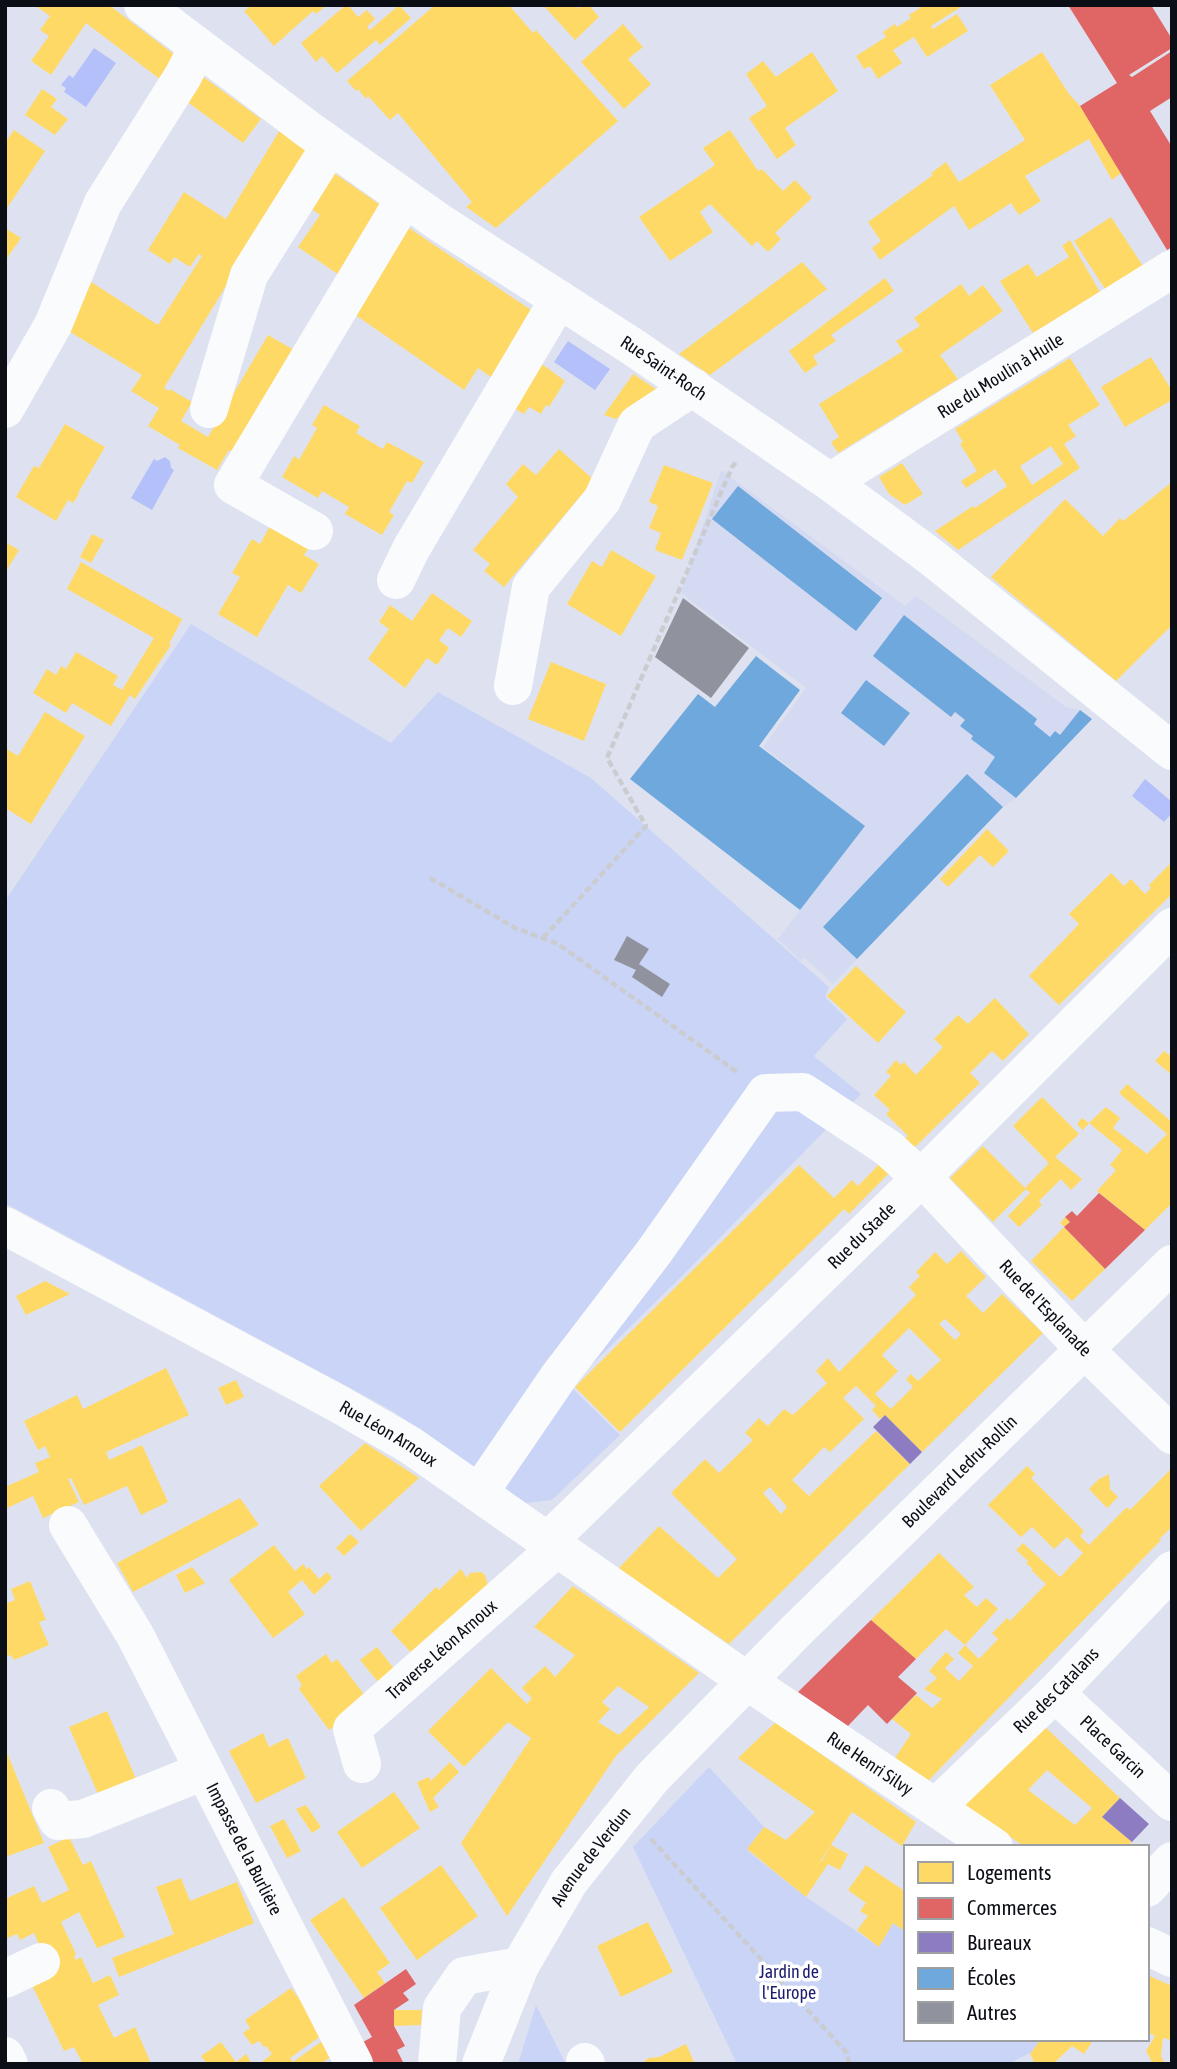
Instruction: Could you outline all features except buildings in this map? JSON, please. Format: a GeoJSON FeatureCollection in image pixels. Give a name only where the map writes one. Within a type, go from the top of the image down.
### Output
{"type":"FeatureCollection","features":[{"type":"Feature","properties":{"kind":"street","name":"Rue Saint-Roch"},"geometry":{"type":"LineString","coordinates":[[143,5],[330,146],[404,198],[692,387],[830,482],[930,556],[1172,751]]}},
{"type":"Feature","properties":{"kind":"street"},"geometry":{"type":"LineString","coordinates":[[5,409],[53,325],[103,203],[183,76],[198,47]]}},
{"type":"Feature","properties":{"kind":"street"},"geometry":{"type":"LineString","coordinates":[[209,409],[249,275],[330,146]]}},
{"type":"Feature","properties":{"kind":"street"},"geometry":{"type":"LineString","coordinates":[[314,531],[233,485],[404,198]]}},
{"type":"Feature","properties":{"kind":"street","name":"Rue du Moulin à Huile"},"geometry":{"type":"LineString","coordinates":[[830,482],[1172,269]]}},
{"type":"Feature","properties":{"kind":"street"},"geometry":{"type":"LineString","coordinates":[[396,580],[559,299]]}},
{"type":"Feature","properties":{"kind":"street"},"geometry":{"type":"LineString","coordinates":[[513,687],[531,587],[602,500],[637,424],[692,387]]}},
{"type":"Feature","properties":{"kind":"street","name":"Rue du Stade"},"geometry":{"type":"LineString","coordinates":[[552,1545],[1172,928]]}},
{"type":"Feature","properties":{"kind":"street","name":"Rue de l'Esplanade"},"geometry":{"type":"LineString","coordinates":[[766,1093],[803,1092],[888,1148],[921,1178],[1085,1350],[1172,1435]]}},
{"type":"Feature","properties":{"kind":"street"},"geometry":{"type":"LineString","coordinates":[[479,1493],[559,1376],[654,1252],[766,1093]]}},
{"type":"Feature","properties":{"kind":"street","name":"Rue Léon Arnoux"},"geometry":{"type":"LineString","coordinates":[[5,1226],[337,1402],[410,1445],[747,1681]]}},
{"type":"Feature","properties":{"kind":"street","name":"Boulevard Ledru-Rollin"},"geometry":{"type":"LineString","coordinates":[[747,1681],[1172,1264]]}},
{"type":"Feature","properties":{"kind":"street","name":"Impasse de la Burlière"},"geometry":{"type":"LineString","coordinates":[[68,1525],[135,1635],[354,2064]]}},
{"type":"Feature","properties":{"kind":"street","name":"Traverse Léon Arnoux"},"geometry":{"type":"LineString","coordinates":[[362,1763],[352,1729],[552,1545]]}},
{"type":"Feature","properties":{"kind":"street","name":"Rue des Catalans"},"geometry":{"type":"LineString","coordinates":[[937,1806],[1055,1693],[1172,1570]]}},
{"type":"Feature","properties":{"kind":"street","name":"Rue Henri Silvy"},"geometry":{"type":"LineString","coordinates":[[747,1681],[937,1806],[991,1845]]}},
{"type":"Feature","properties":{"kind":"street","name":"Avenue de Verdun"},"geometry":{"type":"LineString","coordinates":[[481,2064],[520,1966],[569,1882],[652,1778],[747,1681]]}},
{"type":"Feature","properties":{"kind":"street","name":"Place Garcin"},"geometry":{"type":"LineString","coordinates":[[1055,1693],[1172,1802]]}},
{"type":"Feature","properties":{"kind":"street"},"geometry":{"type":"LineString","coordinates":[[51,1808],[58,1821],[83,1819],[204,1771]]}},
{"type":"Feature","properties":{"kind":"street"},"geometry":{"type":"LineString","coordinates":[[1149,1886],[1172,1861]]}},
{"type":"Feature","properties":{"kind":"street"},"geometry":{"type":"LineString","coordinates":[[1149,1947],[1172,1958]]}},
{"type":"Feature","properties":{"kind":"street"},"geometry":{"type":"LineString","coordinates":[[5,1979],[41,1962]]}},
{"type":"Feature","properties":{"kind":"street"},"geometry":{"type":"LineString","coordinates":[[437,2064],[442,2008],[464,1976],[520,1966]]}},
{"type":"Feature","properties":{"kind":"street"},"geometry":{"type":"LineString","coordinates":[[5,2056],[9,2064]]}},
{"type":"Feature","properties":{"kind":"path"},"geometry":{"type":"LineString","coordinates":[[543,938],[646,826],[607,758],[732,467],[761,434]]}},
{"type":"Feature","properties":{"kind":"path"},"geometry":{"type":"LineString","coordinates":[[430,878],[515,928],[558,944],[766,1093]]}},
{"type":"Feature","properties":{"kind":"path"},"geometry":{"type":"LineString","coordinates":[[646,1833],[847,2053],[849,2064]]}},
{"type":"Feature","properties":{"kind":"shaded area"},"geometry":{"type":"Polygon","coordinates":[[[94,48],[116,63],[86,107],[64,92],[66,88],[61,85],[69,75],[73,78],[94,48]]]}},
{"type":"Feature","properties":{"kind":"shaded area"},"geometry":{"type":"Polygon","coordinates":[[[568,341],[610,369],[595,390],[554,362],[568,341]]]}},
{"type":"Feature","properties":{"kind":"shaded area"},"geometry":{"type":"Polygon","coordinates":[[[165,457],[174,470],[152,510],[131,498],[154,459],[157,461],[165,457]]]}},
{"type":"Feature","properties":{"kind":"shaded area"},"geometry":{"type":"Polygon","coordinates":[[[721,470],[905,606],[916,596],[1066,707],[1080,710],[1092,719],[1016,798],[1003,807],[833,984],[805,958],[801,961],[778,939],[864,826],[763,747],[806,688],[681,593],[721,470]]]}},
{"type":"Feature","properties":{"kind":"shaded area"},"geometry":{"type":"Polygon","coordinates":[[[1145,779],[1172,802],[1172,813],[1164,822],[1132,796],[1145,779]]]}},
{"type":"Feature","properties":{"kind":"green space"},"geometry":{"type":"Polygon","coordinates":[[[191,624],[391,743],[438,692],[591,778],[829,987],[825,997],[847,1019],[814,1056],[861,1094],[570,1386],[620,1435],[552,1500],[526,1503],[391,1410],[5,1203],[5,901],[191,624]]]}},
{"type":"Feature","properties":{"kind":"green space","name":"Jardin de l'Europe"},"geometry":{"type":"Polygon","coordinates":[[[709,1767],[766,1829],[748,1851],[806,1897],[878,1946],[893,1923],[904,1931],[904,2041],[1040,2041],[1032,2052],[1008,2064],[737,2064],[633,1847],[709,1767]]]}},
{"type":"Feature","properties":{"kind":"green space"},"geometry":{"type":"Polygon","coordinates":[[[536,2005],[566,2064],[518,2064],[536,2005]]]}}]}
